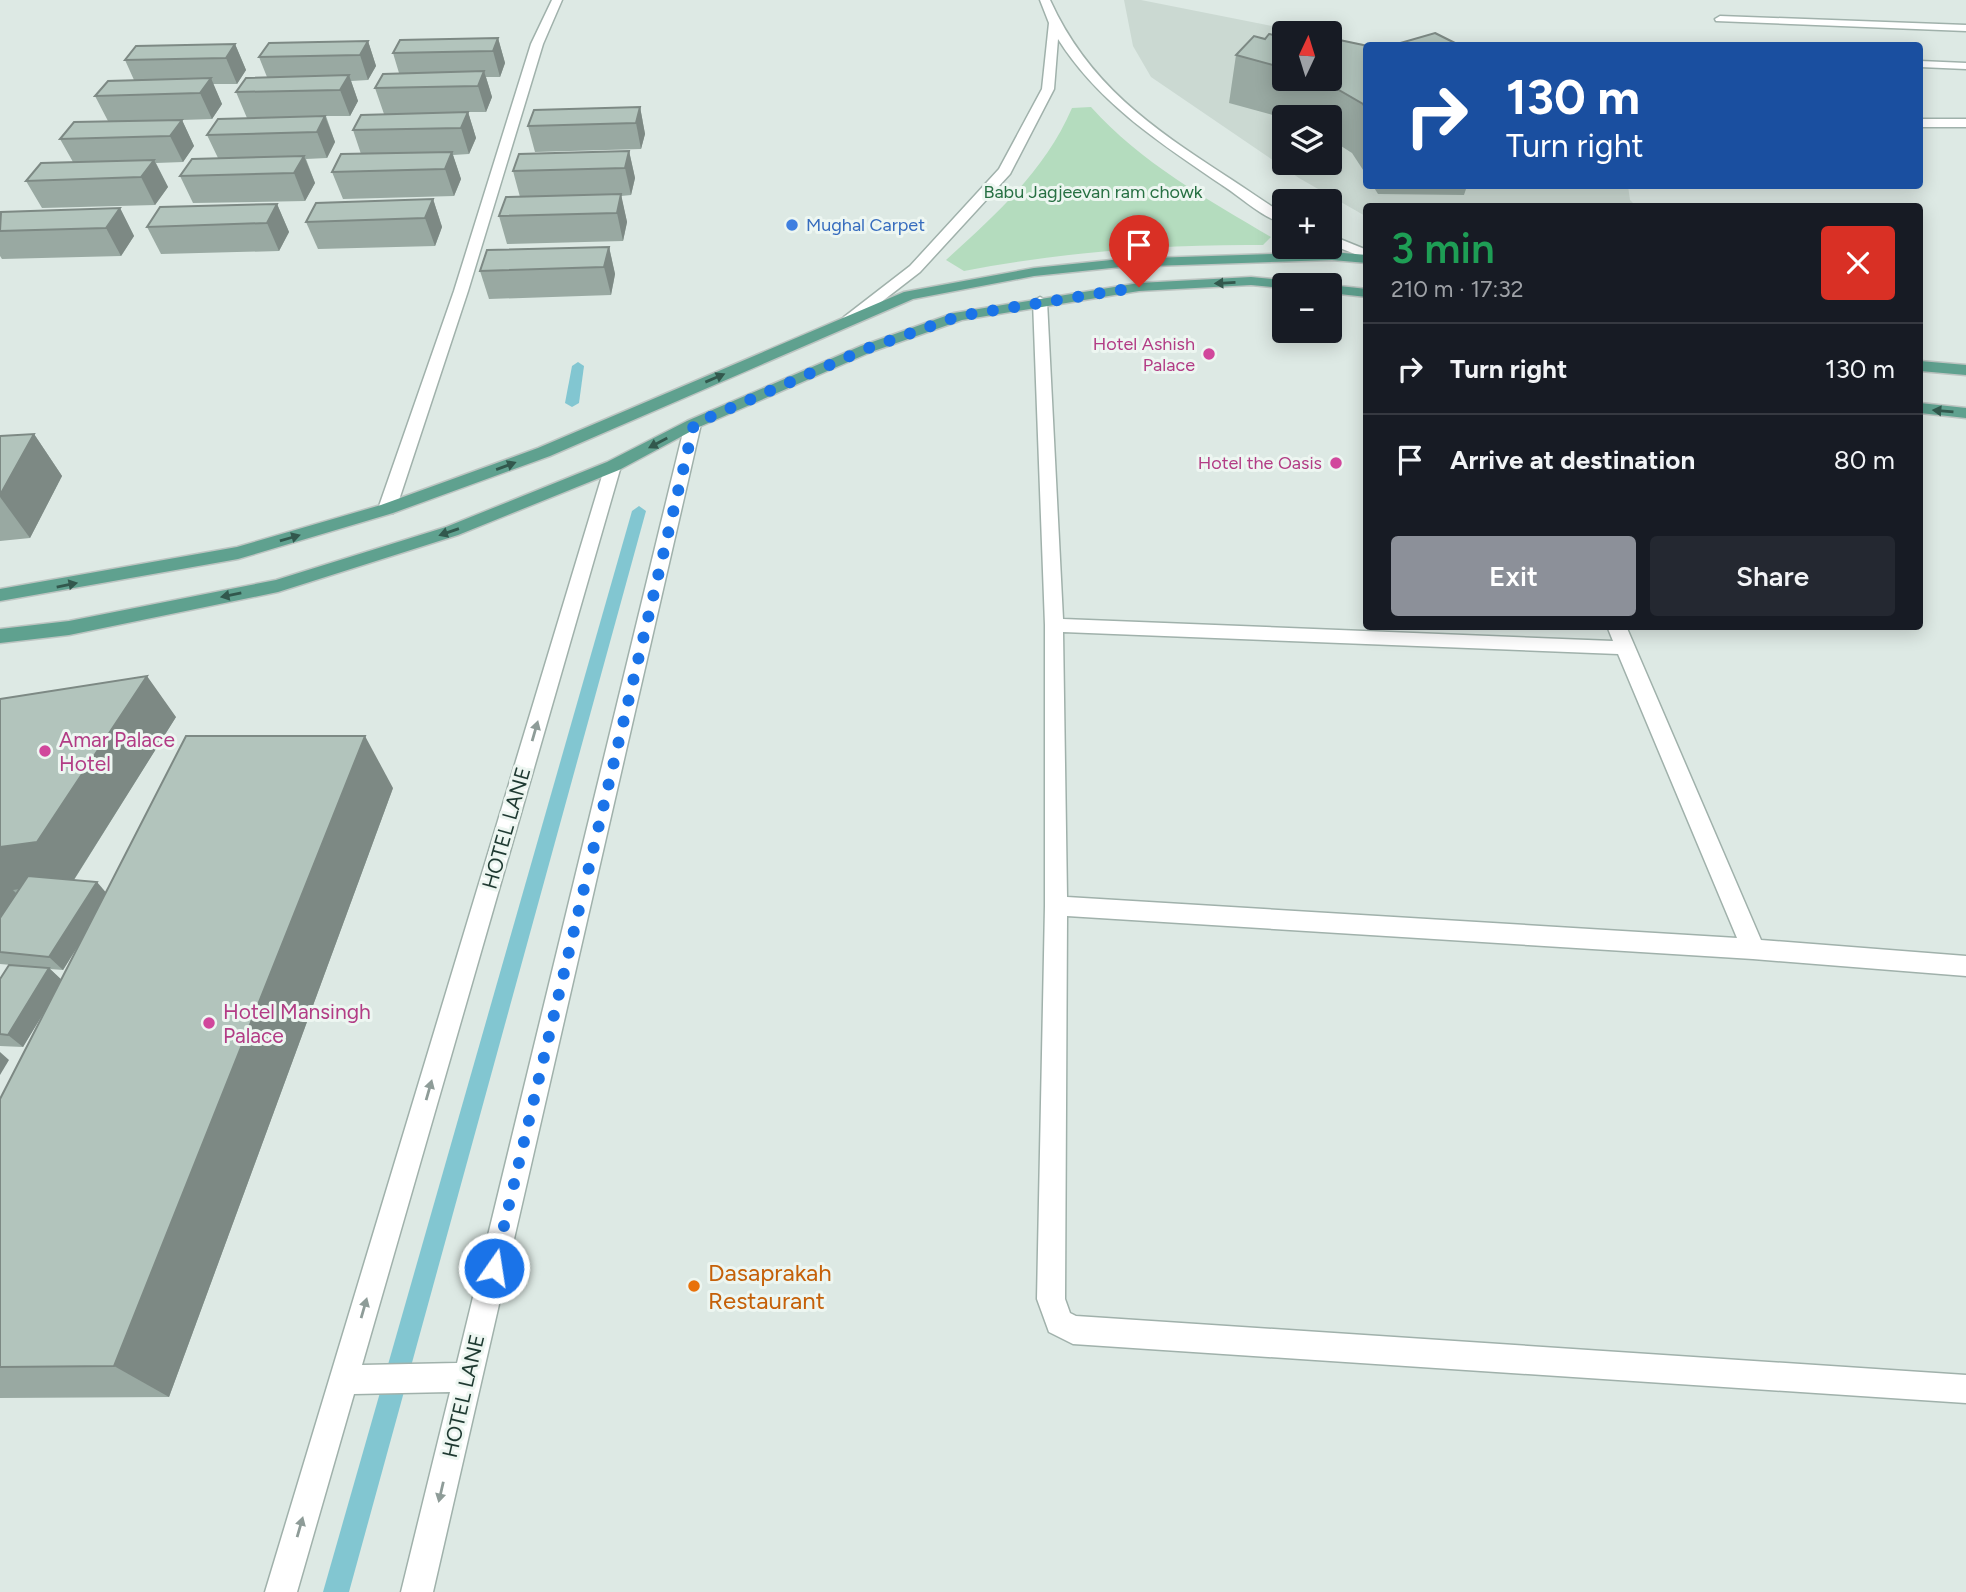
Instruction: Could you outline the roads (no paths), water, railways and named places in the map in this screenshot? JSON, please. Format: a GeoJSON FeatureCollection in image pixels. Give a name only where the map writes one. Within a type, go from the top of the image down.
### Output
{"type":"FeatureCollection","features":[{"type":"Feature","properties":{"kind":"main road"},"geometry":{"type":"LineString","coordinates":[[0,595],[238,553],[387,509],[544,452],[909,295],[1034,272],[1121,263],[1363,257]]}},
{"type":"Feature","properties":{"kind":"main road"},"geometry":{"type":"LineString","coordinates":[[0,636],[69,628],[278,586],[452,531],[613,466],[694,424],[866,349],[959,316],[1139,287],[1251,281],[1272,283]]}},
{"type":"Feature","properties":{"kind":"main road"},"geometry":{"type":"LineString","coordinates":[[1342,290],[1363,293]]}},
{"type":"Feature","properties":{"kind":"main road"},"geometry":{"type":"LineString","coordinates":[[1923,366],[1966,370]]}},
{"type":"Feature","properties":{"kind":"main road"},"geometry":{"type":"LineString","coordinates":[[1923,408],[1966,413]]}},
{"type":"Feature","properties":{"kind":"street"},"geometry":{"type":"LineString","coordinates":[[387,509],[461,291],[537,44],[557,0]]}},
{"type":"Feature","properties":{"kind":"street"},"geometry":{"type":"LineString","coordinates":[[1045,0],[1054,24],[1104,92],[1143,126],[1272,211]]}},
{"type":"Feature","properties":{"kind":"street"},"geometry":{"type":"LineString","coordinates":[[1720,19],[1966,28]]}},
{"type":"Feature","properties":{"kind":"street"},"geometry":{"type":"LineString","coordinates":[[849,320],[915,269],[1005,171],[1048,89],[1054,24]]}},
{"type":"Feature","properties":{"kind":"street"},"geometry":{"type":"LineString","coordinates":[[1923,64],[1966,66]]}},
{"type":"Feature","properties":{"kind":"street"},"geometry":{"type":"LineString","coordinates":[[1923,123],[1966,123]]}},
{"type":"Feature","properties":{"kind":"street"},"geometry":{"type":"LineString","coordinates":[[1342,245],[1363,255]]}},
{"type":"Feature","properties":{"kind":"street"},"geometry":{"type":"LineString","coordinates":[[1040,301],[1054,625],[1056,906],[1051,1299],[1059,1322],[1073,1330],[1966,1389]]}},
{"type":"Feature","properties":{"kind":"street","name":"HOTEL LANE"},"geometry":{"type":"LineString","coordinates":[[417,1592],[694,424]]}},
{"type":"Feature","properties":{"kind":"street","name":"HOTEL LANE"},"geometry":{"type":"LineString","coordinates":[[281,1592],[613,466]]}},
{"type":"Feature","properties":{"kind":"street"},"geometry":{"type":"LineString","coordinates":[[1054,625],[1625,648]]}},
{"type":"Feature","properties":{"kind":"street"},"geometry":{"type":"LineString","coordinates":[[1618,630],[1753,949]]}},
{"type":"Feature","properties":{"kind":"street"},"geometry":{"type":"LineString","coordinates":[[1056,906],[1753,949],[1966,966]]}},
{"type":"Feature","properties":{"kind":"street"},"geometry":{"type":"LineString","coordinates":[[343,1380],[468,1377]]}},
{"type":"Feature","properties":{"kind":"waterway"},"geometry":{"type":"LineString","coordinates":[[572,403],[578,366]]}},
{"type":"Feature","properties":{"kind":"waterway"},"geometry":{"type":"LineString","coordinates":[[336,1592],[639,511]]}},
{"type":"Feature","properties":{"kind":"place","name":"Mughal Carpet"},"geometry":{"type":"Point","coordinates":[792,225]}},
{"type":"Feature","properties":{"kind":"place","name":"Hotel Ashish Palace"},"geometry":{"type":"Point","coordinates":[1209,354]}},
{"type":"Feature","properties":{"kind":"place","name":"Hotel the Oasis"},"geometry":{"type":"Point","coordinates":[1336,463]}},
{"type":"Feature","properties":{"kind":"place","name":"Amar Palace Hotel"},"geometry":{"type":"Point","coordinates":[45,751]}},
{"type":"Feature","properties":{"kind":"place","name":"Hotel Mansingh Palace"},"geometry":{"type":"Point","coordinates":[209,1023]}},
{"type":"Feature","properties":{"kind":"place","name":"Dasaprakah Restaurant"},"geometry":{"type":"Point","coordinates":[694,1286]}},
{"type":"Feature","properties":{"kind":"park label","name":"Babu Jagjeevan ram chowk"},"geometry":{"type":"Point","coordinates":[1093,192]}}]}
